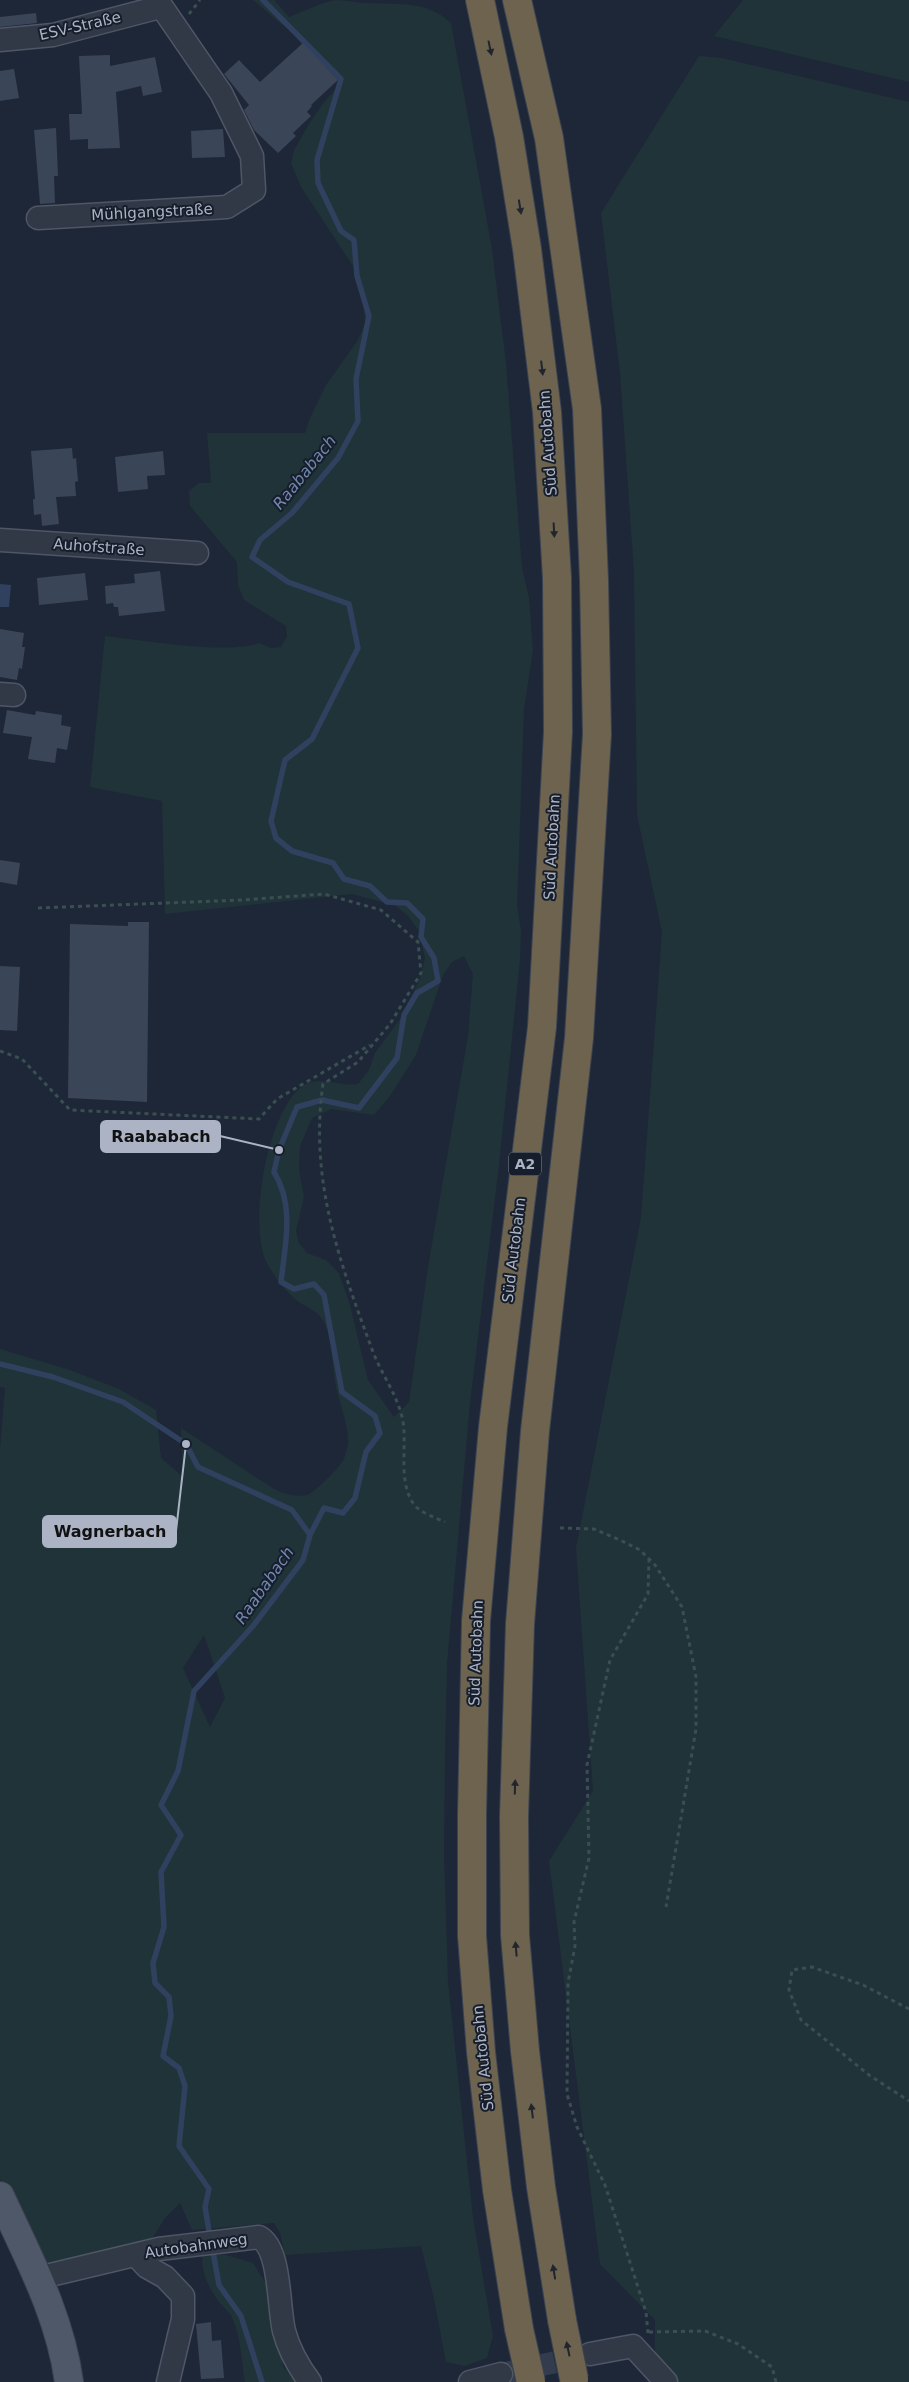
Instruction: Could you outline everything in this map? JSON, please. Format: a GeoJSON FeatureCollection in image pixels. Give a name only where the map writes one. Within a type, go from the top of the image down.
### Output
{"type":"FeatureCollection","features":[{"type":"Feature","properties":{"kind":"highway","name":"Süd Autobahn"},"geometry":{"type":"LineString","coordinates":[[480,0],[509,137],[527,249],[547,412],[557,578],[558,732],[542,1027],[492,1436],[476,1621],[472,1815],[472,1936],[481,2052],[497,2190],[519,2329],[531,2382]]}},
{"type":"Feature","properties":{"kind":"highway","name":"A2"},"geometry":{"type":"LineString","coordinates":[[517,0],[549,138],[587,409],[597,734],[579,1038],[535,1431],[520,1624],[514,1817],[515,1936],[524,2051],[541,2187],[562,2320],[574,2380]]}},
{"type":"Feature","properties":{"kind":"main road"},"geometry":{"type":"LineString","coordinates":[[0,2196],[53,2313],[66,2360],[69,2382]]}},
{"type":"Feature","properties":{"kind":"street","name":"ESV-Straße"},"geometry":{"type":"LineString","coordinates":[[0,40],[53,35],[159,3]]}},
{"type":"Feature","properties":{"kind":"street","name":"Mühlgangstraße"},"geometry":{"type":"LineString","coordinates":[[38,218],[227,207],[254,190],[252,156],[222,92],[159,3]]}},
{"type":"Feature","properties":{"kind":"street","name":"Auhofstraße"},"geometry":{"type":"LineString","coordinates":[[0,540],[198,553]]}},
{"type":"Feature","properties":{"kind":"street","name":"Autobahnweg"},"geometry":{"type":"LineString","coordinates":[[38,2278],[136,2255],[199,2244],[259,2237],[269,2245],[274,2260],[280,2310],[285,2333],[292,2352],[310,2382]]}},
{"type":"Feature","properties":{"kind":"street"},"geometry":{"type":"LineString","coordinates":[[136,2255],[147,2267],[165,2277],[183,2296],[183,2319],[168,2382]]}},
{"type":"Feature","properties":{"kind":"street"},"geometry":{"type":"LineString","coordinates":[[590,2354],[641,2339],[666,2382]]}},
{"type":"Feature","properties":{"kind":"street"},"geometry":{"type":"LineString","coordinates":[[470,2382],[501,2374]]}},
{"type":"Feature","properties":{"kind":"path"},"geometry":{"type":"LineString","coordinates":[[38,908],[242,900],[324,894],[381,910],[418,942],[421,973],[390,1024],[358,1062],[323,1084],[320,1105],[320,1168],[327,1212],[342,1268],[376,1359],[395,1396],[403,1421],[408,1492],[414,1505],[445,1522]]}},
{"type":"Feature","properties":{"kind":"path"},"geometry":{"type":"LineString","coordinates":[[0,1051],[22,1059],[70,1110],[259,1119],[278,1099],[374,1043]]}},
{"type":"Feature","properties":{"kind":"path"},"geometry":{"type":"LineString","coordinates":[[560,1528],[594,1530],[640,1550],[655,1565],[682,1607],[696,1677],[694,1738],[666,1907]]}},
{"type":"Feature","properties":{"kind":"path"},"geometry":{"type":"LineString","coordinates":[[649,1559],[648,1594],[610,1660],[587,1765],[590,1858],[574,1922],[575,1946],[568,1983],[567,2094],[577,2127],[606,2185],[646,2312],[641,2339],[705,2331],[738,2344],[772,2367],[776,2382]]}},
{"type":"Feature","properties":{"kind":"path"},"geometry":{"type":"LineString","coordinates":[[909,2009],[863,1985],[812,1967],[792,1970],[789,1990],[801,2020],[870,2075],[909,2101]]}},
{"type":"Feature","properties":{"kind":"green space"},"geometry":{"type":"Polygon","coordinates":[[[253,0],[274,0],[289,17],[336,0],[412,5],[432,10],[451,23],[492,249],[506,363],[522,568],[529,598],[533,650],[524,709],[517,906],[521,930],[520,960],[499,1165],[470,1403],[447,1664],[444,1855],[448,1982],[473,2218],[493,2336],[487,2358],[465,2366],[446,2362],[434,2299],[421,2246],[285,2255],[280,2233],[274,2223],[192,2230],[180,2203],[165,2218],[150,2242],[40,2264],[0,2179],[0,1448],[5,1388],[0,1387],[0,1349],[70,1370],[119,1389],[156,1410],[161,1458],[183,1477],[181,1428],[278,1491],[302,1496],[307,1495],[320,1486],[336,1470],[344,1458],[348,1444],[347,1428],[336,1389],[327,1328],[318,1314],[295,1299],[283,1286],[267,1263],[261,1246],[259,1223],[265,1168],[281,1115],[293,1096],[306,1084],[312,1082],[325,1081],[352,1085],[358,1084],[369,1070],[375,1053],[403,1015],[420,978],[425,958],[419,931],[408,916],[396,906],[352,894],[165,914],[162,801],[90,787],[105,636],[206,647],[226,648],[259,643],[271,648],[281,647],[287,636],[286,626],[244,600],[238,585],[237,562],[190,506],[189,491],[199,483],[211,483],[207,433],[305,433],[326,385],[358,340],[365,323],[363,298],[357,272],[301,187],[291,163],[294,150],[309,124],[324,102],[342,82],[305,40],[280,23],[253,0]],[[464,956],[452,962],[443,975],[416,1055],[390,1096],[374,1115],[331,1109],[312,1118],[300,1146],[299,1170],[304,1197],[296,1231],[299,1243],[307,1253],[326,1260],[339,1273],[350,1305],[368,1380],[394,1417],[409,1402],[428,1267],[468,1036],[473,974],[464,956]],[[204,1635],[183,1668],[210,1727],[225,1698],[204,1635]]]}},
{"type":"Feature","properties":{"kind":"green space"},"geometry":{"type":"Polygon","coordinates":[[[743,0],[909,0],[909,82],[714,36],[743,0]]]}},
{"type":"Feature","properties":{"kind":"green space"},"geometry":{"type":"Polygon","coordinates":[[[699,56],[722,58],[909,102],[909,2382],[655,2382],[655,2320],[600,2264],[549,1861],[593,1791],[576,1548],[641,1218],[662,932],[637,815],[634,572],[620,373],[601,213],[699,56]]]}},
{"type":"Feature","properties":{"kind":"green space"},"geometry":{"type":"Polygon","coordinates":[[[203,2255],[226,2255],[253,2263],[271,2291],[283,2367],[297,2382],[245,2382],[236,2328],[231,2315],[219,2302],[206,2280],[202,2261],[203,2255]]]}},
{"type":"Feature","properties":{"kind":"water"},"geometry":{"type":"Polygon","coordinates":[[[0,584],[11,585],[9,607],[0,607],[0,584]]]}},
{"type":"Feature","properties":{"kind":"building"},"geometry":{"type":"Polygon","coordinates":[[[36,13],[37,23],[0,27],[0,17],[36,13]]]}},
{"type":"Feature","properties":{"kind":"building"},"geometry":{"type":"Polygon","coordinates":[[[303,43],[338,80],[311,105],[307,112],[311,116],[293,133],[296,136],[278,153],[254,130],[244,110],[249,105],[224,74],[239,60],[260,82],[303,43]]]}},
{"type":"Feature","properties":{"kind":"building"},"geometry":{"type":"Polygon","coordinates":[[[110,55],[110,66],[155,57],[162,92],[143,96],[141,86],[116,92],[120,148],[88,149],[88,139],[70,140],[69,114],[82,114],[79,56],[110,55]]]}},
{"type":"Feature","properties":{"kind":"building"},"geometry":{"type":"Polygon","coordinates":[[[14,69],[19,98],[0,101],[0,71],[14,69]]]}},
{"type":"Feature","properties":{"kind":"building"},"geometry":{"type":"Polygon","coordinates":[[[56,128],[58,176],[54,176],[55,203],[40,204],[34,130],[56,128]]]}},
{"type":"Feature","properties":{"kind":"building"},"geometry":{"type":"Polygon","coordinates":[[[223,129],[225,157],[192,158],[191,131],[223,129]]]}},
{"type":"Feature","properties":{"kind":"building"},"geometry":{"type":"Polygon","coordinates":[[[72,448],[73,459],[76,458],[78,481],[75,482],[76,496],[56,497],[59,524],[42,526],[41,514],[34,515],[33,499],[35,499],[31,451],[72,448]]]}},
{"type":"Feature","properties":{"kind":"building"},"geometry":{"type":"Polygon","coordinates":[[[163,451],[165,475],[147,476],[148,489],[118,492],[115,457],[163,451]]]}},
{"type":"Feature","properties":{"kind":"building"},"geometry":{"type":"Polygon","coordinates":[[[160,571],[165,611],[119,616],[118,607],[114,607],[113,603],[106,604],[105,586],[135,583],[134,574],[160,571]]]}},
{"type":"Feature","properties":{"kind":"building"},"geometry":{"type":"Polygon","coordinates":[[[85,573],[88,600],[39,605],[37,578],[85,573]]]}},
{"type":"Feature","properties":{"kind":"building"},"geometry":{"type":"Polygon","coordinates":[[[0,629],[24,633],[22,647],[25,647],[22,669],[19,668],[17,680],[0,677],[0,629]]]}},
{"type":"Feature","properties":{"kind":"building"},"geometry":{"type":"Polygon","coordinates":[[[7,710],[35,715],[36,711],[62,715],[61,725],[71,727],[67,750],[57,748],[55,763],[28,759],[32,737],[3,733],[7,710]]]}},
{"type":"Feature","properties":{"kind":"building"},"geometry":{"type":"Polygon","coordinates":[[[0,860],[20,863],[17,885],[0,882],[0,860]]]}},
{"type":"Feature","properties":{"kind":"building"},"geometry":{"type":"Polygon","coordinates":[[[128,922],[149,922],[147,1102],[68,1098],[70,924],[128,926],[128,922]]]}},
{"type":"Feature","properties":{"kind":"building"},"geometry":{"type":"Polygon","coordinates":[[[0,966],[20,967],[17,1031],[0,1030],[0,966]]]}},
{"type":"Feature","properties":{"kind":"building"},"geometry":{"type":"Polygon","coordinates":[[[211,2322],[212,2341],[221,2340],[224,2378],[201,2379],[196,2324],[211,2322]]]}},
{"type":"Feature","properties":{"kind":"waterway","name":"Raababach"},"geometry":{"type":"LineString","coordinates":[[210,2237],[205,2207],[209,2189],[179,2146],[185,2086],[179,2068],[163,2056],[171,2016],[169,1997],[155,1983],[153,1963],[164,1927],[161,1872],[181,1835],[161,1805],[178,1771],[194,1691],[253,1626],[303,1560],[310,1535],[324,1508],[343,1513],[355,1498],[366,1452],[380,1433],[375,1416],[342,1392],[324,1295],[314,1284],[294,1289],[281,1282],[287,1226],[285,1198],[274,1172],[279,1150],[297,1107],[322,1100],[359,1108],[397,1058],[404,1015],[417,993],[438,981],[434,958],[421,937],[423,919],[407,903],[387,902],[370,886],[344,879],[333,863],[292,851],[276,838],[271,821],[285,760],[312,739],[358,648],[349,604],[288,582],[252,557],[260,540],[292,513],[338,458],[358,421],[356,379],[369,316],[357,276],[354,240],[341,231],[318,183],[317,160],[341,79],[263,0]]}},
{"type":"Feature","properties":{"kind":"waterway"},"geometry":{"type":"LineString","coordinates":[[0,1364],[53,1377],[123,1402],[186,1444],[198,1467],[292,1510],[310,1535]]}},
{"type":"Feature","properties":{"kind":"waterway","name":"Raababach"},"geometry":{"type":"LineString","coordinates":[[212,2246],[219,2285],[241,2316],[262,2382]]}},
{"type":"Feature","properties":{"kind":"tunnel"},"geometry":{"type":"LineString","coordinates":[[501,2374],[587,2355]]}},
{"type":"Feature","properties":{"kind":"place","name":"Raababach"},"geometry":{"type":"Point","coordinates":[279,1150]}},
{"type":"Feature","properties":{"kind":"place","name":"Wagnerbach"},"geometry":{"type":"Point","coordinates":[186,1444]}}]}
